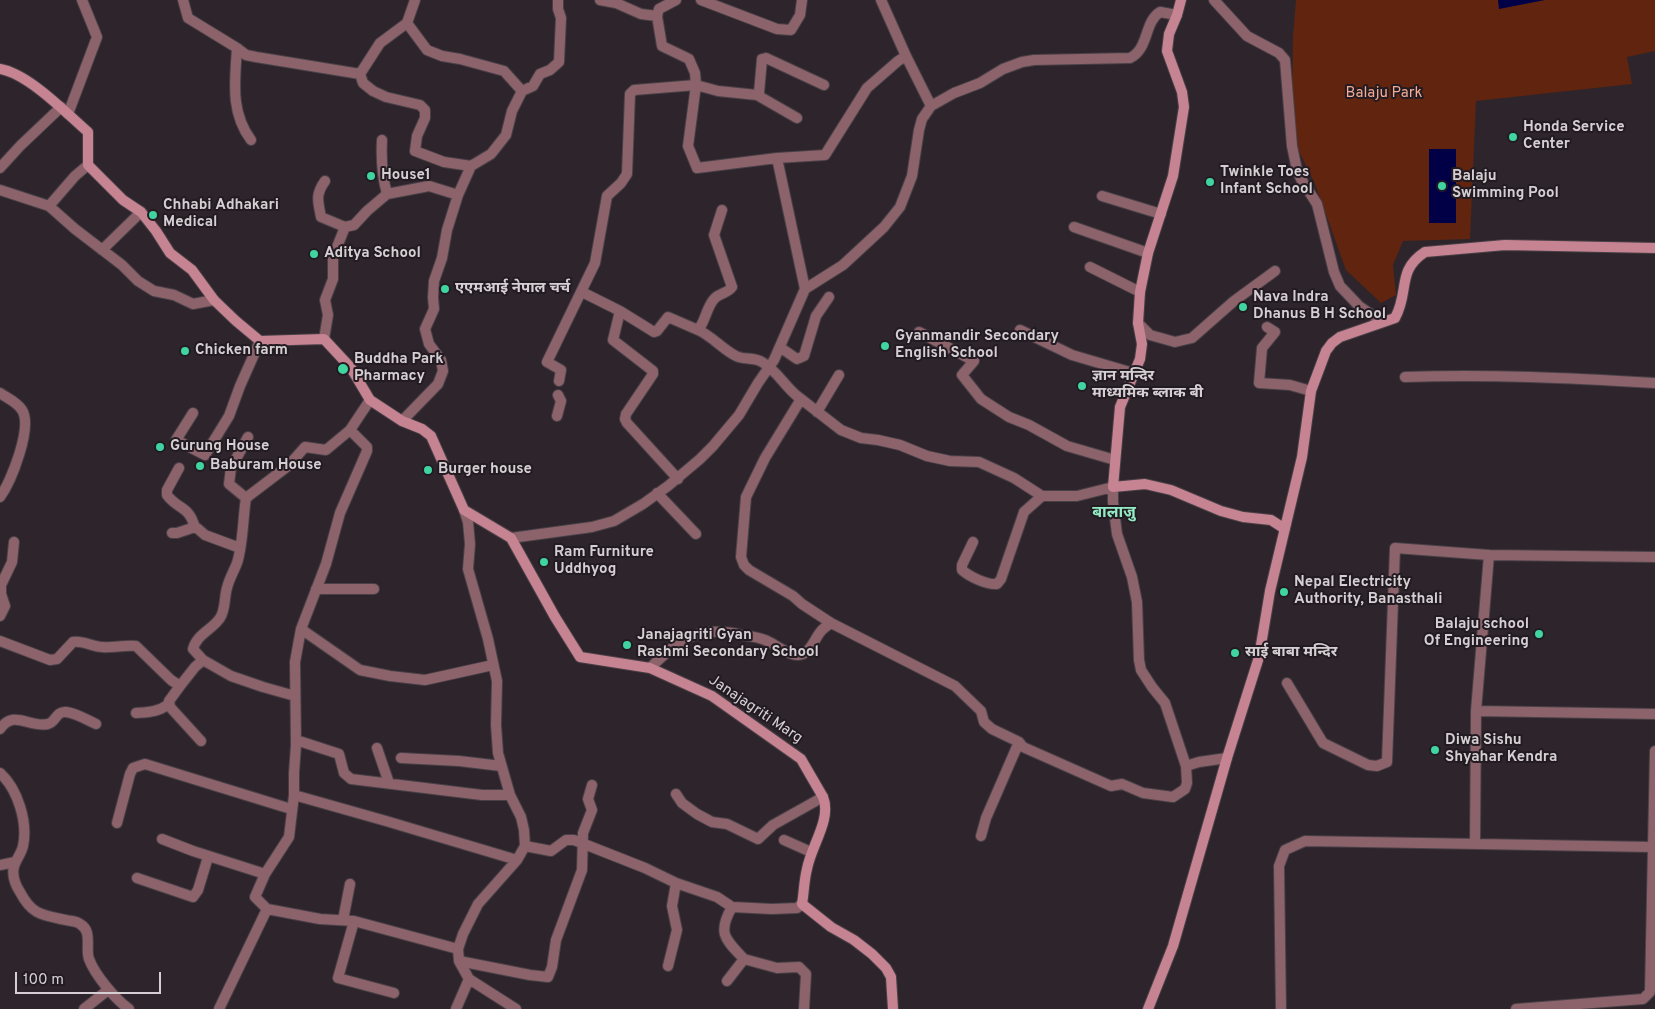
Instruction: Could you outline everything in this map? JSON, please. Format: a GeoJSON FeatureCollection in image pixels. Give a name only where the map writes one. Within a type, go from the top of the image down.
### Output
{"type":"FeatureCollection","features":[{"type":"Feature","properties":{"kind":"street"},"geometry":{"type":"LineString","coordinates":[[0,168],[21,145],[64,111],[97,37],[82,0]]}},
{"type":"Feature","properties":{"kind":"street"},"geometry":{"type":"LineString","coordinates":[[183,0],[188,18],[246,55],[362,79],[373,91],[386,98],[420,105],[424,110],[425,118],[417,136],[415,151],[444,162],[471,166]]}},
{"type":"Feature","properties":{"kind":"street"},"geometry":{"type":"LineString","coordinates":[[362,79],[380,43],[407,22],[415,0]]}},
{"type":"Feature","properties":{"kind":"street"},"geometry":{"type":"LineString","coordinates":[[402,421],[420,400],[438,384],[443,371],[441,360],[429,344],[425,329],[434,309],[434,281],[442,258],[447,230],[458,195],[471,166],[491,154],[506,135],[512,111],[522,91],[533,86],[540,74],[550,70],[559,62],[561,18],[558,0]]}},
{"type":"Feature","properties":{"kind":"street"},"geometry":{"type":"LineString","coordinates":[[600,0],[616,2],[641,14],[657,16]]}},
{"type":"Feature","properties":{"kind":"street"},"geometry":{"type":"LineString","coordinates":[[676,0],[659,9],[657,16],[662,46],[689,59],[695,73],[696,85],[688,146],[697,168],[778,158],[825,155],[867,88],[898,60],[906,56]]}},
{"type":"Feature","properties":{"kind":"street"},"geometry":{"type":"LineString","coordinates":[[701,0],[777,29],[791,30],[800,15],[802,0]]}},
{"type":"Feature","properties":{"kind":"street"},"geometry":{"type":"LineString","coordinates":[[881,0],[931,106]]}},
{"type":"Feature","properties":{"kind":"street"},"geometry":{"type":"LineString","coordinates":[[801,399],[765,458],[746,496],[741,557],[744,566],[793,596],[831,623],[955,686],[981,712],[984,722],[992,729],[1020,742],[1023,747],[1110,786],[1122,784],[1143,793],[1173,797],[1184,789],[1187,783],[1186,766],[1165,703],[1145,678],[1139,660],[1137,602],[1132,577],[1117,534],[1113,502],[1120,407],[1140,359],[1142,344],[1138,323],[1140,292],[1148,253],[1173,176],[1184,107],[1182,92],[1167,51],[1170,34],[1181,0]]}},
{"type":"Feature","properties":{"kind":"street"},"geometry":{"type":"LineString","coordinates":[[1214,0],[1247,36],[1279,53],[1284,60],[1292,146],[1297,170],[1317,204],[1334,272],[1340,286],[1359,306],[1382,322]]}},
{"type":"Feature","properties":{"kind":"street"},"geometry":{"type":"LineString","coordinates":[[464,510],[511,538],[592,527],[614,521],[643,504],[678,479],[713,446],[739,415],[781,348],[791,318],[805,289],[843,265],[884,226],[900,207],[912,176],[922,120],[931,106],[946,97],[980,83],[1003,69],[1022,62],[1034,60],[1130,58],[1136,55],[1145,42],[1154,16],[1160,12],[1177,15]]}},
{"type":"Feature","properties":{"kind":"street"},"geometry":{"type":"LineString","coordinates":[[407,22],[427,50],[442,56],[504,71],[522,91]]}},
{"type":"Feature","properties":{"kind":"street"},"geometry":{"type":"LineString","coordinates":[[237,48],[234,97],[243,129],[251,140]]}},
{"type":"Feature","properties":{"kind":"street"},"geometry":{"type":"LineString","coordinates":[[757,95],[759,93],[762,59],[766,58],[824,85]]}},
{"type":"Feature","properties":{"kind":"street"},"geometry":{"type":"LineString","coordinates":[[0,69],[8,70],[25,80],[88,132],[88,165],[123,200],[141,212],[170,253],[192,270],[214,300],[236,321],[260,341],[324,339],[351,368],[370,400],[402,421],[422,429],[431,436],[468,522],[470,544],[468,569],[488,639],[496,681],[498,753],[510,795],[522,823],[525,846],[517,860],[478,904],[463,934],[458,949],[459,961],[469,979],[516,1009]]}},
{"type":"Feature","properties":{"kind":"street"},"geometry":{"type":"LineString","coordinates":[[559,381],[561,370],[547,362],[595,263],[607,196],[621,183],[627,174],[630,94],[634,90],[696,85],[718,91],[757,95],[798,118]]}},
{"type":"Feature","properties":{"kind":"street"},"geometry":{"type":"LineString","coordinates":[[382,140],[382,179],[387,194]]}},
{"type":"Feature","properties":{"kind":"street"},"geometry":{"type":"LineString","coordinates":[[778,158],[805,289]]}},
{"type":"Feature","properties":{"kind":"street"},"geometry":{"type":"LineString","coordinates":[[49,206],[75,176],[88,165]]}},
{"type":"Feature","properties":{"kind":"street"},"geometry":{"type":"LineString","coordinates":[[325,181],[318,191],[321,217],[345,228],[354,225],[387,194],[429,186],[458,195]]}},
{"type":"Feature","properties":{"kind":"street"},"geometry":{"type":"LineString","coordinates":[[0,190],[49,206],[74,229],[122,265],[138,281],[154,291],[174,295],[193,304],[214,300]]}},
{"type":"Feature","properties":{"kind":"street"},"geometry":{"type":"LineString","coordinates":[[1102,196],[1161,214]]}},
{"type":"Feature","properties":{"kind":"street"},"geometry":{"type":"LineString","coordinates":[[698,330],[705,314],[716,297],[729,291],[732,287],[714,235],[722,210]]}},
{"type":"Feature","properties":{"kind":"street"},"geometry":{"type":"LineString","coordinates":[[102,250],[141,212]]}},
{"type":"Feature","properties":{"kind":"street"},"geometry":{"type":"LineString","coordinates":[[1074,226],[1148,253]]}},
{"type":"Feature","properties":{"kind":"street"},"geometry":{"type":"LineString","coordinates":[[324,339],[328,316],[324,300],[333,278],[333,257],[345,228]]}},
{"type":"Feature","properties":{"kind":"street"},"geometry":{"type":"LineString","coordinates":[[1148,1009],[1173,946],[1227,758],[1259,657],[1270,591],[1302,457],[1311,391],[1326,351],[1332,343],[1340,338],[1395,318],[1401,306],[1404,279],[1408,268],[1415,259],[1425,252],[1505,245],[1655,248]]}},
{"type":"Feature","properties":{"kind":"street"},"geometry":{"type":"LineString","coordinates":[[1090,267],[1140,292]]}},
{"type":"Feature","properties":{"kind":"street"},"geometry":{"type":"LineString","coordinates":[[1138,323],[1150,335],[1167,340],[1175,342],[1192,338],[1234,302],[1275,271]]}},
{"type":"Feature","properties":{"kind":"street"},"geometry":{"type":"LineString","coordinates":[[584,287],[654,332],[657,331],[668,317],[707,334],[737,357],[761,361],[796,395],[817,412],[841,430],[861,438],[892,443],[927,456],[950,461],[979,462],[1014,478],[1042,496],[1077,496],[1113,487],[1145,484],[1171,490],[1221,511],[1271,520],[1285,529]]}},
{"type":"Feature","properties":{"kind":"street"},"geometry":{"type":"LineString","coordinates":[[781,348],[797,359],[804,356],[816,316],[829,297]]}},
{"type":"Feature","properties":{"kind":"street"},"geometry":{"type":"LineString","coordinates":[[620,311],[613,340],[653,371],[653,374],[625,418],[678,479]]}},
{"type":"Feature","properties":{"kind":"street"},"geometry":{"type":"LineString","coordinates":[[1267,327],[1275,332],[1262,348],[1259,383],[1290,385],[1311,391]]}},
{"type":"Feature","properties":{"kind":"street"},"geometry":{"type":"LineString","coordinates":[[1020,330],[1072,355],[1133,373]]}},
{"type":"Feature","properties":{"kind":"street"},"geometry":{"type":"LineString","coordinates":[[919,332],[974,360],[962,375],[980,400],[1067,446],[1115,460]]}},
{"type":"Feature","properties":{"kind":"street"},"geometry":{"type":"LineString","coordinates":[[193,413],[176,440],[205,455],[229,416],[260,341]]}},
{"type":"Feature","properties":{"kind":"street"},"geometry":{"type":"LineString","coordinates":[[817,412],[839,375]]}},
{"type":"Feature","properties":{"kind":"street"},"geometry":{"type":"LineString","coordinates":[[1405,377],[1462,375],[1533,376],[1655,383]]}},
{"type":"Feature","properties":{"kind":"street"},"geometry":{"type":"LineString","coordinates":[[0,394],[21,409],[25,421],[19,457],[0,497]]}},
{"type":"Feature","properties":{"kind":"street"},"geometry":{"type":"LineString","coordinates":[[557,416],[562,401],[558,395]]}},
{"type":"Feature","properties":{"kind":"street"},"geometry":{"type":"LineString","coordinates":[[295,696],[231,676],[203,660],[194,649],[195,644],[201,634],[211,629],[221,616],[226,590],[237,563],[246,498],[288,466],[305,447],[326,450],[350,430],[370,400]]}},
{"type":"Feature","properties":{"kind":"street"},"geometry":{"type":"LineString","coordinates":[[350,430],[367,447],[340,513],[326,564],[300,629],[295,662],[296,740],[294,795],[289,837],[266,874],[255,897],[267,909],[320,920],[354,921],[458,949]]}},
{"type":"Feature","properties":{"kind":"street"},"geometry":{"type":"LineString","coordinates":[[246,498],[229,484],[231,468],[248,437]]}},
{"type":"Feature","properties":{"kind":"street"},"geometry":{"type":"LineString","coordinates":[[179,468],[167,490],[167,495],[192,517],[194,528],[205,535],[240,548]]}},
{"type":"Feature","properties":{"kind":"street"},"geometry":{"type":"LineString","coordinates":[[657,493],[696,534]]}},
{"type":"Feature","properties":{"kind":"street"},"geometry":{"type":"LineString","coordinates":[[973,542],[962,565],[962,570],[966,574],[992,585],[997,584],[1001,579],[1024,512],[1042,496]]}},
{"type":"Feature","properties":{"kind":"street"},"geometry":{"type":"LineString","coordinates":[[172,533],[182,533],[194,528]]}},
{"type":"Feature","properties":{"kind":"street","name":"Janajagriti Marg"},"geometry":{"type":"LineString","coordinates":[[511,538],[555,618],[580,656],[650,668],[712,696],[801,759],[823,797],[826,816],[811,852],[802,904]]}},
{"type":"Feature","properties":{"kind":"street"},"geometry":{"type":"LineString","coordinates":[[0,616],[5,606],[1,594],[1,585],[12,562],[14,542]]}},
{"type":"Feature","properties":{"kind":"street"},"geometry":{"type":"LineString","coordinates":[[1287,683],[1323,743],[1368,765],[1377,766],[1387,762],[1386,748],[1395,548],[1489,555],[1655,557]]}},
{"type":"Feature","properties":{"kind":"street"},"geometry":{"type":"LineString","coordinates":[[1474,844],[1476,711],[1489,555]]}},
{"type":"Feature","properties":{"kind":"street"},"geometry":{"type":"LineString","coordinates":[[316,589],[374,589]]}},
{"type":"Feature","properties":{"kind":"street"},"geometry":{"type":"LineString","coordinates":[[650,668],[684,640],[697,633],[720,631],[764,640],[794,655],[803,654],[831,623]]}},
{"type":"Feature","properties":{"kind":"street"},"geometry":{"type":"LineString","coordinates":[[300,629],[360,670],[424,680],[493,665]]}},
{"type":"Feature","properties":{"kind":"street"},"geometry":{"type":"LineString","coordinates":[[0,641],[50,660],[57,659],[73,642],[82,642],[103,648],[136,646],[171,680],[180,686]]}},
{"type":"Feature","properties":{"kind":"street"},"geometry":{"type":"LineString","coordinates":[[136,713],[159,711],[169,704],[180,686],[203,660]]}},
{"type":"Feature","properties":{"kind":"street"},"geometry":{"type":"LineString","coordinates":[[169,704],[201,742]]}},
{"type":"Feature","properties":{"kind":"street"},"geometry":{"type":"LineString","coordinates":[[1476,711],[1655,714]]}},
{"type":"Feature","properties":{"kind":"street"},"geometry":{"type":"LineString","coordinates":[[0,729],[4,723],[15,719],[48,724],[61,712],[68,712],[96,724]]}},
{"type":"Feature","properties":{"kind":"street"},"geometry":{"type":"LineString","coordinates":[[296,740],[339,754],[344,773],[351,779],[482,795],[510,795]]}},
{"type":"Feature","properties":{"kind":"street"},"geometry":{"type":"LineString","coordinates":[[981,836],[986,818],[1020,742]]}},
{"type":"Feature","properties":{"kind":"street"},"geometry":{"type":"LineString","coordinates":[[377,748],[389,784]]}},
{"type":"Feature","properties":{"kind":"street"},"geometry":{"type":"LineString","coordinates":[[1516,1009],[1643,999],[1650,992],[1655,751]]}},
{"type":"Feature","properties":{"kind":"street"},"geometry":{"type":"LineString","coordinates":[[401,758],[459,761],[501,766]]}},
{"type":"Feature","properties":{"kind":"street"},"geometry":{"type":"LineString","coordinates":[[1186,766],[1227,758]]}},
{"type":"Feature","properties":{"kind":"street"},"geometry":{"type":"LineString","coordinates":[[117,823],[130,774],[133,768],[145,764],[291,809]]}},
{"type":"Feature","properties":{"kind":"street"},"geometry":{"type":"LineString","coordinates":[[0,773],[12,789],[24,819],[23,847],[15,862],[15,882],[31,910],[46,916],[81,924],[86,931],[89,941],[89,958],[108,990],[129,1009]]}},
{"type":"Feature","properties":{"kind":"street"},"geometry":{"type":"LineString","coordinates":[[459,961],[530,976],[548,977],[552,967],[556,940],[582,870],[582,843],[592,810],[588,800],[592,785]]}},
{"type":"Feature","properties":{"kind":"street"},"geometry":{"type":"LineString","coordinates":[[676,794],[682,802],[697,814],[712,822],[728,824],[758,839],[774,825],[823,797]]}},
{"type":"Feature","properties":{"kind":"street"},"geometry":{"type":"LineString","coordinates":[[294,795],[517,860]]}},
{"type":"Feature","properties":{"kind":"street"},"geometry":{"type":"LineString","coordinates":[[162,839],[208,857],[266,874]]}},
{"type":"Feature","properties":{"kind":"street"},"geometry":{"type":"LineString","coordinates":[[525,846],[551,851],[566,840],[582,843],[645,868],[676,883],[717,896],[732,907],[797,908],[802,904],[831,927],[854,940],[886,968],[891,977],[893,1009]]}},
{"type":"Feature","properties":{"kind":"street"},"geometry":{"type":"LineString","coordinates":[[784,840],[811,852]]}},
{"type":"Feature","properties":{"kind":"street"},"geometry":{"type":"LineString","coordinates":[[1281,1009],[1279,866],[1285,850],[1305,841],[1652,847]]}},
{"type":"Feature","properties":{"kind":"street"},"geometry":{"type":"LineString","coordinates":[[137,878],[193,897],[198,890],[208,857]]}},
{"type":"Feature","properties":{"kind":"street"},"geometry":{"type":"LineString","coordinates":[[0,865],[15,862]]}},
{"type":"Feature","properties":{"kind":"street"},"geometry":{"type":"LineString","coordinates":[[668,966],[677,930],[672,906],[676,883]]}},
{"type":"Feature","properties":{"kind":"street"},"geometry":{"type":"LineString","coordinates":[[343,920],[350,884]]}},
{"type":"Feature","properties":{"kind":"street"},"geometry":{"type":"LineString","coordinates":[[732,907],[726,917],[723,929],[726,939],[744,959],[777,968],[799,967],[803,969],[806,974],[804,1009]]}},
{"type":"Feature","properties":{"kind":"street"},"geometry":{"type":"LineString","coordinates":[[219,1009],[267,909]]}},
{"type":"Feature","properties":{"kind":"street"},"geometry":{"type":"LineString","coordinates":[[354,921],[338,978],[394,993]]}},
{"type":"Feature","properties":{"kind":"street"},"geometry":{"type":"LineString","coordinates":[[727,981],[744,959]]}},
{"type":"Feature","properties":{"kind":"street"},"geometry":{"type":"LineString","coordinates":[[456,1009],[469,979]]}},
{"type":"Feature","properties":{"kind":"street"},"geometry":{"type":"LineString","coordinates":[[84,1009],[108,990]]}},
{"type":"Feature","properties":{"kind":"green space","name":"Balaju Park"},"geometry":{"type":"Polygon","coordinates":[[[1296,0],[1655,0],[1655,51],[1627,57],[1632,84],[1476,101],[1470,239],[1403,241],[1393,265],[1396,295],[1381,303],[1346,270],[1315,184],[1297,147],[1292,108],[1293,36],[1296,0]]]}},
{"type":"Feature","properties":{"kind":"shaded area"},"geometry":{"type":"Polygon","coordinates":[[[1498,0],[1545,0],[1499,9],[1498,0]]]}},
{"type":"Feature","properties":{"kind":"shaded area","name":"Balaju Swimming Pool"},"geometry":{"type":"Polygon","coordinates":[[[1429,149],[1456,149],[1456,223],[1429,223],[1429,149]]]}},
{"type":"Feature","properties":{"kind":"place","name":"Honda Service Center"},"geometry":{"type":"Point","coordinates":[1513,137]}},
{"type":"Feature","properties":{"kind":"place","name":"House1"},"geometry":{"type":"Point","coordinates":[371,176]}},
{"type":"Feature","properties":{"kind":"place","name":"Twinkle Toes Infant School"},"geometry":{"type":"Point","coordinates":[1210,182]}},
{"type":"Feature","properties":{"kind":"place","name":"Balaju Swimming Pool"},"geometry":{"type":"Point","coordinates":[1442,186]}},
{"type":"Feature","properties":{"kind":"place","name":"Chhabi Adhakari Medical"},"geometry":{"type":"Point","coordinates":[153,215]}},
{"type":"Feature","properties":{"kind":"place","name":"Aditya School"},"geometry":{"type":"Point","coordinates":[314,254]}},
{"type":"Feature","properties":{"kind":"place","name":"एएमआई नेपाल चर्च"},"geometry":{"type":"Point","coordinates":[445,289]}},
{"type":"Feature","properties":{"kind":"place","name":"Nava Indra Dhanus B H School"},"geometry":{"type":"Point","coordinates":[1243,307]}},
{"type":"Feature","properties":{"kind":"place","name":"Gyanmandir Secondary English School"},"geometry":{"type":"Point","coordinates":[885,346]}},
{"type":"Feature","properties":{"kind":"place","name":"Chicken farm"},"geometry":{"type":"Point","coordinates":[185,351]}},
{"type":"Feature","properties":{"kind":"place","name":"Buddha Park Pharmacy"},"geometry":{"type":"Point","coordinates":[343,369]}},
{"type":"Feature","properties":{"kind":"place","name":"ज्ञान मन्दिर माध्यमिक ब्लाक बी"},"geometry":{"type":"Point","coordinates":[1082,386]}},
{"type":"Feature","properties":{"kind":"place","name":"Gurung House"},"geometry":{"type":"Point","coordinates":[160,447]}},
{"type":"Feature","properties":{"kind":"place","name":"Baburam House"},"geometry":{"type":"Point","coordinates":[200,466]}},
{"type":"Feature","properties":{"kind":"place","name":"Burger house"},"geometry":{"type":"Point","coordinates":[428,470]}},
{"type":"Feature","properties":{"kind":"place","name":"Ram Furniture Uddhyog"},"geometry":{"type":"Point","coordinates":[544,562]}},
{"type":"Feature","properties":{"kind":"place","name":"Nepal Electricity Authority, Banasthali"},"geometry":{"type":"Point","coordinates":[1284,592]}},
{"type":"Feature","properties":{"kind":"place","name":"Balaju school Of Engineering"},"geometry":{"type":"Point","coordinates":[1539,634]}},
{"type":"Feature","properties":{"kind":"place","name":"Janajagriti Gyan Rashmi Secondary School"},"geometry":{"type":"Point","coordinates":[627,645]}},
{"type":"Feature","properties":{"kind":"place","name":"साई बाबा मन्दिर"},"geometry":{"type":"Point","coordinates":[1235,653]}},
{"type":"Feature","properties":{"kind":"place","name":"Diwa Sishu Shyahar Kendra"},"geometry":{"type":"Point","coordinates":[1435,750]}},
{"type":"Feature","properties":{"kind":"district","name":"बालाजु"},"geometry":{"type":"Point","coordinates":[1114,514]}}]}
